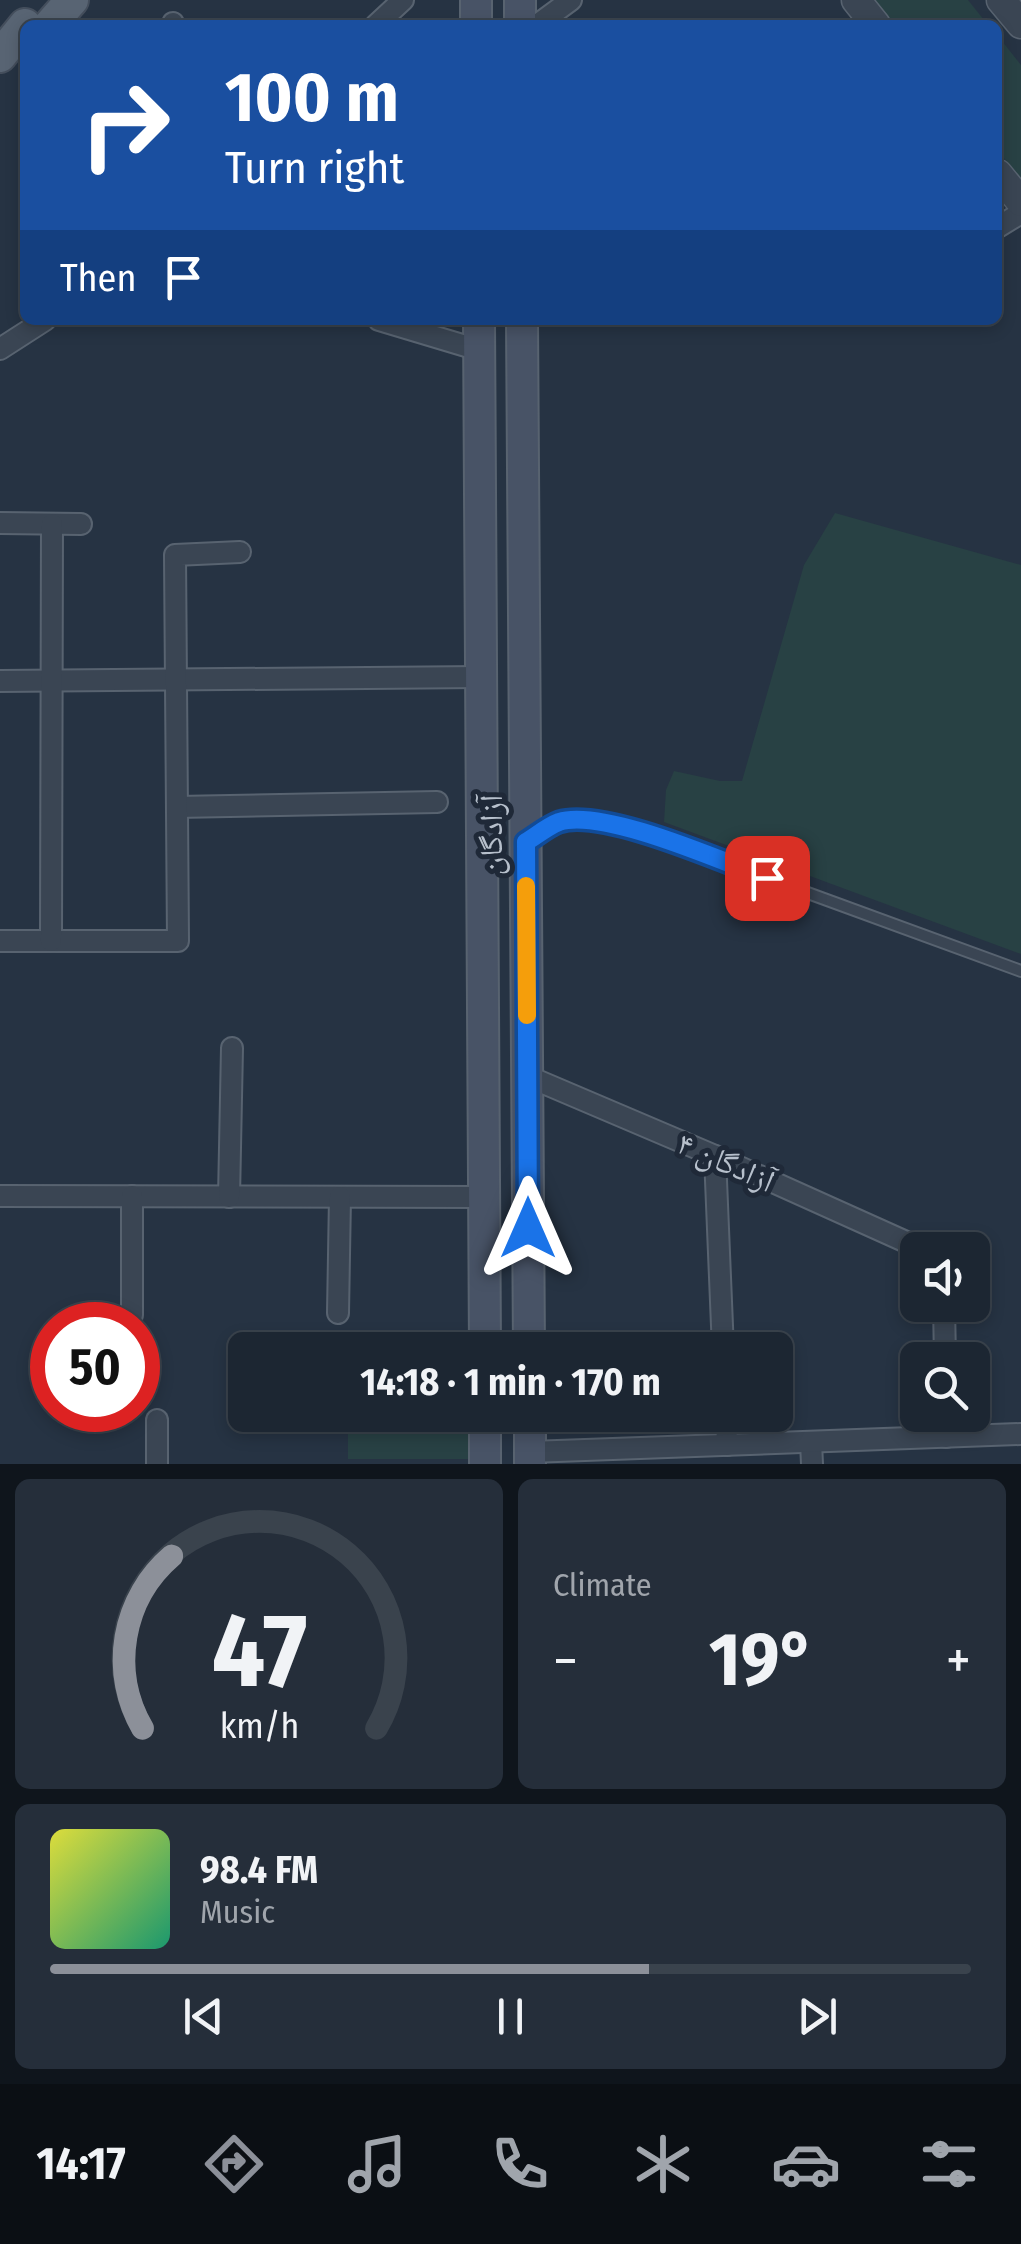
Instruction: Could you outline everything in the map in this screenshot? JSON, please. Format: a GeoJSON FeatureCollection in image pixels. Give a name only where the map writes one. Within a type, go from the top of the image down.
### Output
{"type":"FeatureCollection","features":[{"type":"Feature","properties":{"kind":"main road"},"geometry":{"type":"LineString","coordinates":[[29,20],[46,0]]}},
{"type":"Feature","properties":{"kind":"main road"},"geometry":{"type":"LineString","coordinates":[[54,20],[72,0]]}},
{"type":"Feature","properties":{"kind":"main road"},"geometry":{"type":"LineString","coordinates":[[0,56],[20,31]]}},
{"type":"Feature","properties":{"kind":"main road"},"geometry":{"type":"LineString","coordinates":[[0,85],[20,61]]}},
{"type":"Feature","properties":{"kind":"main road","name":"آزادگان"},"geometry":{"type":"LineString","coordinates":[[522,325],[530,1332]]}},
{"type":"Feature","properties":{"kind":"main road","name":"آزادگان"},"geometry":{"type":"LineString","coordinates":[[479,335],[484,1332]]}},
{"type":"Feature","properties":{"kind":"main road"},"geometry":{"type":"LineString","coordinates":[[482,961],[526,961]]}},
{"type":"Feature","properties":{"kind":"main road"},"geometry":{"type":"LineString","coordinates":[[485,1432],[485,1464]]}},
{"type":"Feature","properties":{"kind":"main road"},"geometry":{"type":"LineString","coordinates":[[530,1432],[530,1458]]}},
{"type":"Feature","properties":{"kind":"street"},"geometry":{"type":"LineString","coordinates":[[381,20],[403,0]]}},
{"type":"Feature","properties":{"kind":"street"},"geometry":{"type":"LineString","coordinates":[[544,20],[571,0]]}},
{"type":"Feature","properties":{"kind":"street"},"geometry":{"type":"LineString","coordinates":[[856,0],[872,20]]}},
{"type":"Feature","properties":{"kind":"street"},"geometry":{"type":"LineString","coordinates":[[1002,179],[1021,202]]}},
{"type":"Feature","properties":{"kind":"street"},"geometry":{"type":"LineString","coordinates":[[0,349],[37,325]]}},
{"type":"Feature","properties":{"kind":"street"},"geometry":{"type":"LineString","coordinates":[[412,325],[479,335]]}},
{"type":"Feature","properties":{"kind":"street"},"geometry":{"type":"LineString","coordinates":[[0,523],[81,524]]}},
{"type":"Feature","properties":{"kind":"street"},"geometry":{"type":"LineString","coordinates":[[51,941],[52,524]]}},
{"type":"Feature","properties":{"kind":"street"},"geometry":{"type":"LineString","coordinates":[[0,941],[178,941],[175,556],[240,552]]}},
{"type":"Feature","properties":{"kind":"street"},"geometry":{"type":"LineString","coordinates":[[0,680],[481,677]]}},
{"type":"Feature","properties":{"kind":"street"},"geometry":{"type":"LineString","coordinates":[[177,807],[436,802]]}},
{"type":"Feature","properties":{"kind":"street"},"geometry":{"type":"LineString","coordinates":[[229,1197],[232,1048]]}},
{"type":"Feature","properties":{"kind":"street","name":"آزادگان ۴"},"geometry":{"type":"LineString","coordinates":[[527,1076],[900,1239]]}},
{"type":"Feature","properties":{"kind":"street"},"geometry":{"type":"LineString","coordinates":[[715,1156],[722,1332]]}},
{"type":"Feature","properties":{"kind":"street"},"geometry":{"type":"LineString","coordinates":[[0,1196],[484,1197]]}},
{"type":"Feature","properties":{"kind":"street"},"geometry":{"type":"LineString","coordinates":[[132,1196],[132,1302]]}},
{"type":"Feature","properties":{"kind":"street"},"geometry":{"type":"LineString","coordinates":[[338,1313],[340,1197]]}},
{"type":"Feature","properties":{"kind":"street"},"geometry":{"type":"LineString","coordinates":[[530,1458],[811,1442],[900,1431]]}},
{"type":"Feature","properties":{"kind":"street"},"geometry":{"type":"LineString","coordinates":[[990,1431],[1021,1434]]}},
{"type":"Feature","properties":{"kind":"street"},"geometry":{"type":"LineString","coordinates":[[157,1464],[158,1432]]}},
{"type":"Feature","properties":{"kind":"street"},"geometry":{"type":"LineString","coordinates":[[727,1432],[727,1444]]}},
{"type":"Feature","properties":{"kind":"street"},"geometry":{"type":"LineString","coordinates":[[811,1442],[812,1464]]}},
{"type":"Feature","properties":{"kind":"lane"},"geometry":{"type":"LineString","coordinates":[[526,842],[558,822],[622,825],[1021,971]]}},
{"type":"Feature","properties":{"kind":"green space"},"geometry":{"type":"Polygon","coordinates":[[[874,0],[968,0],[984,20],[890,20],[874,0]]]}},
{"type":"Feature","properties":{"kind":"green space"},"geometry":{"type":"Polygon","coordinates":[[[1002,41],[1021,65],[1021,179],[1002,156],[1002,41]]]}},
{"type":"Feature","properties":{"kind":"green space"},"geometry":{"type":"Polygon","coordinates":[[[835,513],[1021,565],[1021,954],[664,822],[666,790],[674,771],[720,781],[742,781],[804,565],[835,513]]]}},
{"type":"Feature","properties":{"kind":"green space"},"geometry":{"type":"Polygon","coordinates":[[[348,1432],[479,1432],[479,1459],[348,1459],[348,1432]]]}},
{"type":"Feature","properties":{"kind":"slow traffic"},"geometry":{"type":"LineString","coordinates":[[526,886],[527,1015]]}},
{"type":"Feature","properties":{"kind":"route"},"geometry":{"type":"LineString","coordinates":[[528,1228],[526,842],[558,822],[622,825],[767,878]]}}]}
